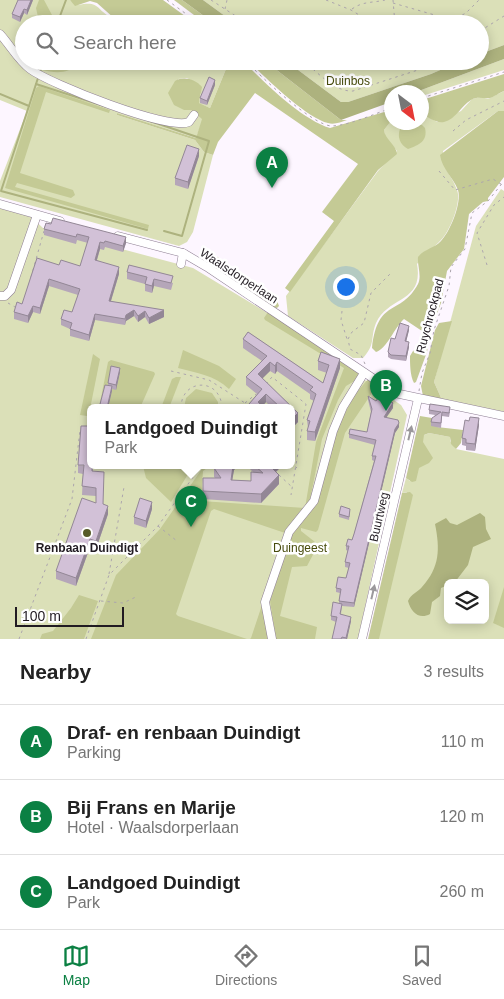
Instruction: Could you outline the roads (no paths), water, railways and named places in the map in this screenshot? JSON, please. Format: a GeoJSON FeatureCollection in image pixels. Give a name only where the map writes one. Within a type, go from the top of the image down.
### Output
{"type":"FeatureCollection","features":[{"type":"Feature","properties":{"kind":"street"},"geometry":{"type":"LineString","coordinates":[[0,34],[15,52]]}},
{"type":"Feature","properties":{"kind":"street"},"geometry":{"type":"LineString","coordinates":[[32,70],[76,92],[128,111],[178,125],[189,122],[194,115]]}},
{"type":"Feature","properties":{"kind":"street"},"geometry":{"type":"LineString","coordinates":[[0,204],[66,223]]}},
{"type":"Feature","properties":{"kind":"street"},"geometry":{"type":"LineString","coordinates":[[2,296],[11,290],[37,215]]}},
{"type":"Feature","properties":{"kind":"street","name":"Waalsdorperlaan"},"geometry":{"type":"LineString","coordinates":[[113,235],[183,254],[207,267],[395,393],[504,416]]}},
{"type":"Feature","properties":{"kind":"street"},"geometry":{"type":"LineString","coordinates":[[181,264],[183,254]]}},
{"type":"Feature","properties":{"kind":"street"},"geometry":{"type":"LineString","coordinates":[[272,639],[265,602],[290,532],[314,501],[333,431],[343,407],[363,372]]}},
{"type":"Feature","properties":{"kind":"street","name":"Buurtweg"},"geometry":{"type":"LineString","coordinates":[[362,639],[418,399]]}},
{"type":"Feature","properties":{"kind":"waterway"},"geometry":{"type":"LineString","coordinates":[[60,15],[66,0]]}},
{"type":"Feature","properties":{"kind":"waterway"},"geometry":{"type":"LineString","coordinates":[[36,84],[38,78]]}},
{"type":"Feature","properties":{"kind":"waterway"},"geometry":{"type":"LineString","coordinates":[[0,94],[29,106],[36,84],[107,107]]}},
{"type":"Feature","properties":{"kind":"waterway"},"geometry":{"type":"LineString","coordinates":[[29,106],[1,191],[147,230]]}},
{"type":"Feature","properties":{"kind":"waterway"},"geometry":{"type":"LineString","coordinates":[[144,119],[209,141],[182,236],[164,231]]}},
{"type":"Feature","properties":{"kind":"place","name":"Draf- en renbaan Duindigt"},"geometry":{"type":"Point","coordinates":[272,188]}},
{"type":"Feature","properties":{"kind":"place","name":"Bij Frans en Marije"},"geometry":{"type":"Point","coordinates":[386,411]}},
{"type":"Feature","properties":{"kind":"place","name":"Landgoed Duindigt"},"geometry":{"type":"Point","coordinates":[191,527]}},
{"type":"Feature","properties":{"kind":"place","name":"Renbaan Duindigt"},"geometry":{"type":"Point","coordinates":[87,533]}},
{"type":"Feature","properties":{"kind":"park label","name":"Duinbos"},"geometry":{"type":"Point","coordinates":[348,81]}},
{"type":"Feature","properties":{"kind":"park label","name":"Duingeest"},"geometry":{"type":"Point","coordinates":[300,548]}}]}
